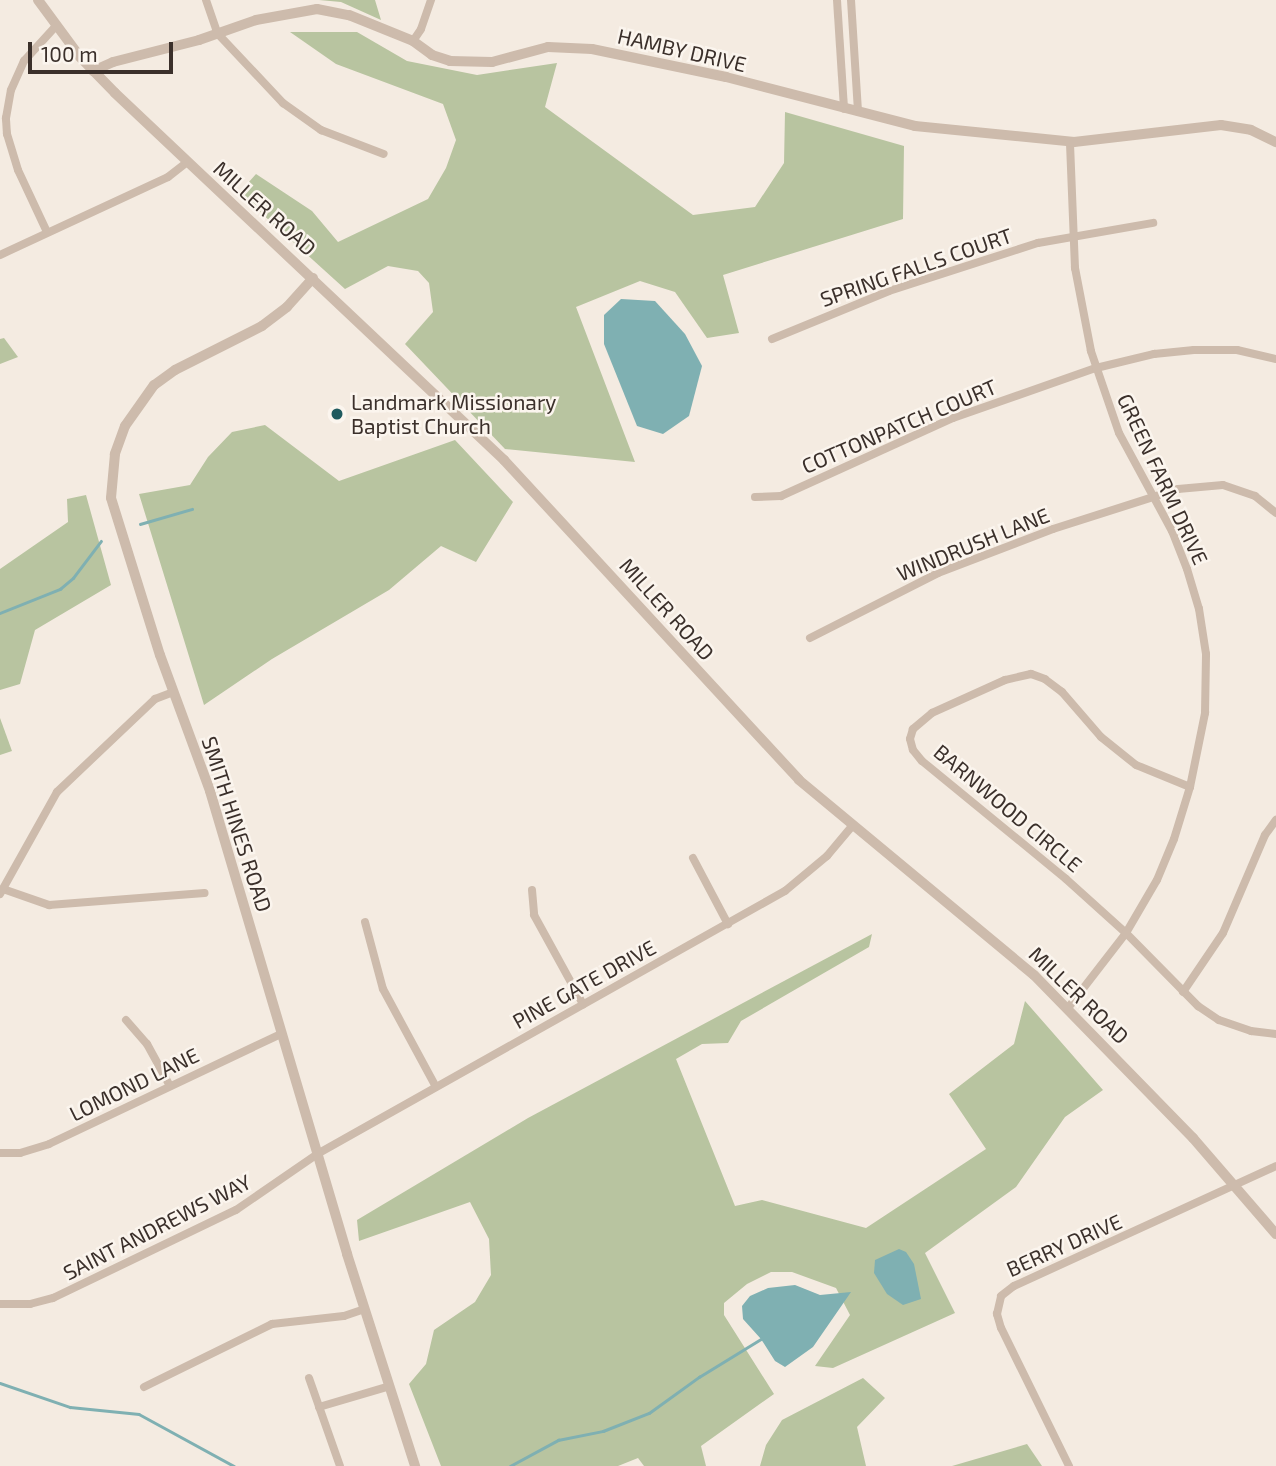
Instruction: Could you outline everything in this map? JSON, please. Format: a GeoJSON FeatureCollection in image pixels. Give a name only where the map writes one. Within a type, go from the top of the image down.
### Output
{"type":"FeatureCollection","features":[{"type":"Feature","properties":{"kind":"street","name":"MILLER ROAD"},"geometry":{"type":"LineString","coordinates":[[38,0],[93,71],[186,163],[313,278],[504,460],[777,758],[851,827],[984,932],[1068,1008],[1237,1185],[1276,1234]]}},
{"type":"Feature","properties":{"kind":"street"},"geometry":{"type":"LineString","coordinates":[[206,0],[218,34],[258,79],[303,118],[341,140],[384,154]]}},
{"type":"Feature","properties":{"kind":"street"},"geometry":{"type":"LineString","coordinates":[[413,41],[421,29],[431,0]]}},
{"type":"Feature","properties":{"kind":"street"},"geometry":{"type":"LineString","coordinates":[[837,0],[844,109]]}},
{"type":"Feature","properties":{"kind":"street"},"geometry":{"type":"LineString","coordinates":[[851,0],[858,112]]}},
{"type":"Feature","properties":{"kind":"street","name":"HAMBY DRIVE"},"geometry":{"type":"LineString","coordinates":[[93,71],[113,62],[218,34],[257,20],[317,9],[349,15],[413,41],[432,55],[469,63],[492,62],[548,47],[592,49],[726,78],[915,126],[1070,142],[1221,125],[1251,130],[1276,142]]}},
{"type":"Feature","properties":{"kind":"street"},"geometry":{"type":"LineString","coordinates":[[47,232],[16,163],[6,118],[17,75],[34,48],[56,26]]}},
{"type":"Feature","properties":{"kind":"street","name":"GREEN FARM DRIVE"},"geometry":{"type":"LineString","coordinates":[[1068,1008],[1126,933],[1157,880],[1190,788],[1205,713],[1206,654],[1199,609],[1187,569],[1154,496],[1119,433],[1096,368],[1079,297],[1073,235],[1070,142]]}},
{"type":"Feature","properties":{"kind":"street"},"geometry":{"type":"LineString","coordinates":[[0,255],[169,177],[186,163]]}},
{"type":"Feature","properties":{"kind":"street","name":"SPRING FALLS COURT"},"geometry":{"type":"LineString","coordinates":[[772,339],[889,291],[1038,243],[1153,223]]}},
{"type":"Feature","properties":{"kind":"street","name":"SMITH HINES ROAD"},"geometry":{"type":"LineString","coordinates":[[313,278],[287,307],[262,326],[175,370],[155,385],[131,414],[120,440],[115,454],[111,498],[173,692],[210,791],[387,1387],[415,1466]]}},
{"type":"Feature","properties":{"kind":"street","name":"COTTONPATCH COURT"},"geometry":{"type":"LineString","coordinates":[[755,497],[781,496],[953,418],[1096,368],[1154,354],[1194,350],[1237,350],[1276,359]]}},
{"type":"Feature","properties":{"kind":"street","name":"WINDRUSH LANE"},"geometry":{"type":"LineString","coordinates":[[810,638],[938,573],[1053,529],[1154,496],[1202,485],[1223,485],[1255,496],[1276,513]]}},
{"type":"Feature","properties":{"kind":"street","name":"BARNWOOD CIRCLE"},"geometry":{"type":"LineString","coordinates":[[1126,933],[1066,879],[922,761],[912,750],[910,739],[913,729],[932,713],[1005,680],[1031,674],[1045,678],[1062,692],[1101,737],[1136,765],[1190,788]]}},
{"type":"Feature","properties":{"kind":"street"},"geometry":{"type":"LineString","coordinates":[[173,692],[155,699],[57,792],[2,891],[49,905],[205,893]]}},
{"type":"Feature","properties":{"kind":"street"},"geometry":{"type":"LineString","coordinates":[[1183,992],[1223,933],[1265,835],[1276,820]]}},
{"type":"Feature","properties":{"kind":"street","name":"PINE GATE DRIVE"},"geometry":{"type":"LineString","coordinates":[[319,1153],[728,924],[800,880],[827,856],[851,827]]}},
{"type":"Feature","properties":{"kind":"street"},"geometry":{"type":"LineString","coordinates":[[693,858],[728,924]]}},
{"type":"Feature","properties":{"kind":"street"},"geometry":{"type":"LineString","coordinates":[[533,890],[534,915],[583,1004]]}},
{"type":"Feature","properties":{"kind":"street"},"geometry":{"type":"LineString","coordinates":[[365,922],[383,989],[436,1087]]}},
{"type":"Feature","properties":{"kind":"street"},"geometry":{"type":"LineString","coordinates":[[1126,933],[1183,992],[1219,1020],[1251,1031],[1276,1034]]}},
{"type":"Feature","properties":{"kind":"street"},"geometry":{"type":"LineString","coordinates":[[126,1020],[147,1044],[170,1086]]}},
{"type":"Feature","properties":{"kind":"street","name":"LOMOND LANE"},"geometry":{"type":"LineString","coordinates":[[0,1153],[20,1153],[49,1144],[281,1034]]}},
{"type":"Feature","properties":{"kind":"street","name":"SAINT ANDREWS WAY"},"geometry":{"type":"LineString","coordinates":[[0,1304],[42,1302],[75,1288],[236,1210],[319,1153]]}},
{"type":"Feature","properties":{"kind":"street"},"geometry":{"type":"LineString","coordinates":[[1237,1185],[1276,1166]]}},
{"type":"Feature","properties":{"kind":"street","name":"BERRY DRIVE"},"geometry":{"type":"LineString","coordinates":[[1069,1466],[1001,1328],[997,1314],[1001,1296],[1014,1286],[1237,1185]]}},
{"type":"Feature","properties":{"kind":"street"},"geometry":{"type":"LineString","coordinates":[[144,1387],[272,1324],[344,1316],[364,1309]]}},
{"type":"Feature","properties":{"kind":"street"},"geometry":{"type":"LineString","coordinates":[[309,1378],[340,1466]]}},
{"type":"Feature","properties":{"kind":"street"},"geometry":{"type":"LineString","coordinates":[[319,1408],[387,1387]]}},
{"type":"Feature","properties":{"kind":"green space"},"geometry":{"type":"Polygon","coordinates":[[[319,0],[375,0],[381,20],[341,2],[319,0]]]}},
{"type":"Feature","properties":{"kind":"green space"},"geometry":{"type":"Polygon","coordinates":[[[290,32],[357,32],[407,61],[477,75],[557,63],[545,107],[693,215],[755,207],[784,163],[785,112],[904,146],[903,219],[723,275],[739,333],[707,338],[675,292],[640,281],[576,307],[635,462],[505,449],[405,344],[433,312],[429,283],[418,271],[388,266],[345,289],[239,193],[256,174],[312,211],[338,242],[428,199],[446,168],[456,140],[443,104],[336,64],[290,32]]]}},
{"type":"Feature","properties":{"kind":"green space"},"geometry":{"type":"Polygon","coordinates":[[[4,338],[18,357],[0,364],[0,339],[4,338]]]}},
{"type":"Feature","properties":{"kind":"green space"},"geometry":{"type":"Polygon","coordinates":[[[265,425],[339,481],[455,440],[513,502],[476,562],[441,546],[389,590],[272,659],[204,705],[139,494],[190,485],[208,457],[232,432],[265,425]]]}},
{"type":"Feature","properties":{"kind":"green space"},"geometry":{"type":"Polygon","coordinates":[[[86,495],[111,585],[35,630],[20,684],[0,690],[0,569],[68,522],[67,499],[86,495]]]}},
{"type":"Feature","properties":{"kind":"green space"},"geometry":{"type":"Polygon","coordinates":[[[0,718],[12,751],[0,755],[0,718]]]}},
{"type":"Feature","properties":{"kind":"green space"},"geometry":{"type":"Polygon","coordinates":[[[872,934],[869,947],[741,1021],[728,1043],[702,1044],[676,1059],[735,1206],[762,1200],[866,1228],[986,1149],[949,1094],[1014,1044],[1025,1001],[1103,1090],[1065,1117],[1016,1187],[925,1253],[955,1313],[833,1368],[815,1366],[850,1315],[836,1288],[792,1272],[771,1272],[747,1284],[724,1303],[724,1315],[774,1394],[701,1446],[706,1466],[644,1466],[638,1458],[618,1466],[441,1466],[409,1384],[426,1364],[434,1330],[475,1302],[491,1275],[489,1239],[470,1202],[359,1241],[357,1220],[528,1118],[872,934]]]}},
{"type":"Feature","properties":{"kind":"green space"},"geometry":{"type":"Polygon","coordinates":[[[863,1378],[885,1398],[857,1427],[866,1466],[760,1466],[766,1445],[782,1420],[863,1378]]]}},
{"type":"Feature","properties":{"kind":"green space"},"geometry":{"type":"Polygon","coordinates":[[[1027,1444],[1042,1466],[952,1466],[1027,1444]]]}},
{"type":"Feature","properties":{"kind":"water"},"geometry":{"type":"Polygon","coordinates":[[[621,299],[655,301],[685,334],[702,366],[689,416],[663,434],[637,426],[604,344],[604,315],[621,299]]]}},
{"type":"Feature","properties":{"kind":"water"},"geometry":{"type":"Polygon","coordinates":[[[899,1249],[906,1252],[914,1264],[921,1299],[903,1305],[887,1294],[874,1273],[875,1260],[899,1249]]]}},
{"type":"Feature","properties":{"kind":"water"},"geometry":{"type":"Polygon","coordinates":[[[795,1285],[820,1295],[851,1292],[813,1347],[785,1367],[775,1361],[761,1339],[743,1319],[742,1306],[750,1296],[768,1288],[795,1285]]]}},
{"type":"Feature","properties":{"kind":"waterway"},"geometry":{"type":"LineString","coordinates":[[140,524],[192,509]]}},
{"type":"Feature","properties":{"kind":"waterway"},"geometry":{"type":"LineString","coordinates":[[0,613],[60,589],[73,578],[101,541]]}},
{"type":"Feature","properties":{"kind":"waterway"},"geometry":{"type":"LineString","coordinates":[[510,1466],[558,1440],[603,1431],[649,1413],[699,1377],[761,1339]]}},
{"type":"Feature","properties":{"kind":"waterway"},"geometry":{"type":"LineString","coordinates":[[0,1383],[70,1407],[139,1414],[234,1466]]}},
{"type":"Feature","properties":{"kind":"place","name":"Landmark Missionary Baptist Church"},"geometry":{"type":"Point","coordinates":[337,414]}}]}
